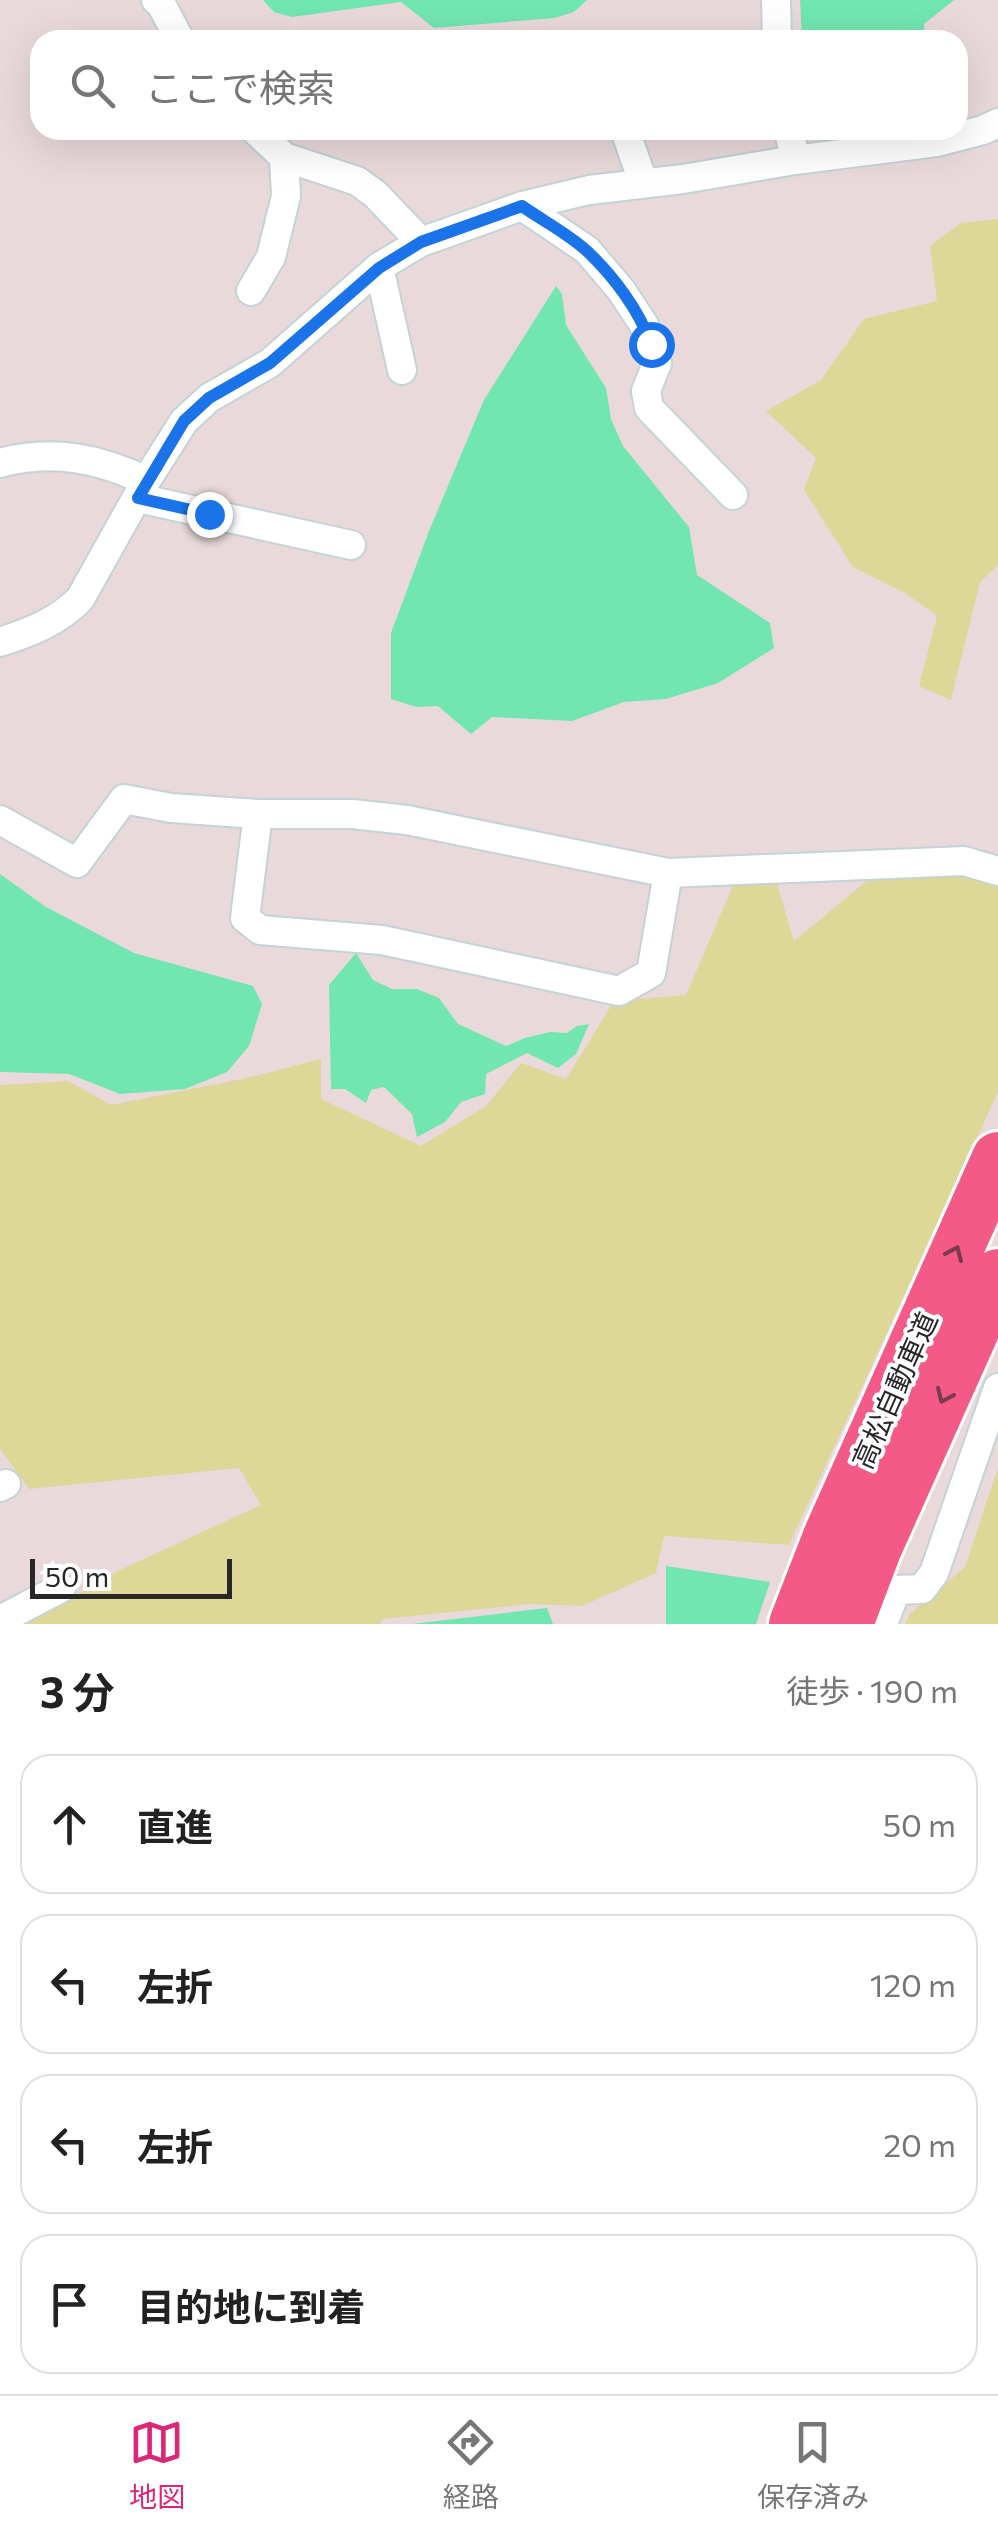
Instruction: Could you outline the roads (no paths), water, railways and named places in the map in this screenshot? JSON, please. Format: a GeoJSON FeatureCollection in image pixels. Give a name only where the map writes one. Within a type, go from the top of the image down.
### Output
{"type":"FeatureCollection","features":[{"type":"Feature","properties":{"kind":"highway","name":"高松自動車道"},"geometry":{"type":"LineString","coordinates":[[847,1624],[852,1542],[998,1158]]}},
{"type":"Feature","properties":{"kind":"highway","name":"高松自動車道"},"geometry":{"type":"LineString","coordinates":[[796,1624],[852,1542],[998,1275]]}},
{"type":"Feature","properties":{"kind":"street"},"geometry":{"type":"LineString","coordinates":[[156,0],[175,30]]}},
{"type":"Feature","properties":{"kind":"street"},"geometry":{"type":"LineString","coordinates":[[776,0],[777,30]]}},
{"type":"Feature","properties":{"kind":"street"},"geometry":{"type":"LineString","coordinates":[[968,134],[998,124]]}},
{"type":"Feature","properties":{"kind":"street"},"geometry":{"type":"LineString","coordinates":[[266,140],[284,157],[357,182],[421,242]]}},
{"type":"Feature","properties":{"kind":"street"},"geometry":{"type":"LineString","coordinates":[[628,140],[643,182]]}},
{"type":"Feature","properties":{"kind":"street"},"geometry":{"type":"LineString","coordinates":[[790,140],[795,160]]}},
{"type":"Feature","properties":{"kind":"street"},"geometry":{"type":"LineString","coordinates":[[0,642],[36,630],[65,614],[80,599],[184,421],[209,398],[270,363],[379,268],[421,242],[522,206],[589,190],[945,140]]}},
{"type":"Feature","properties":{"kind":"street"},"geometry":{"type":"LineString","coordinates":[[251,291],[270,257],[286,196],[284,157]]}},
{"type":"Feature","properties":{"kind":"street"},"geometry":{"type":"LineString","coordinates":[[522,206],[587,250],[621,290],[644,325],[658,363],[646,390],[649,408],[733,495]]}},
{"type":"Feature","properties":{"kind":"street"},"geometry":{"type":"LineString","coordinates":[[379,268],[402,370]]}},
{"type":"Feature","properties":{"kind":"street"},"geometry":{"type":"LineString","coordinates":[[0,463],[54,456],[113,465],[142,490],[351,546]]}},
{"type":"Feature","properties":{"kind":"street"},"geometry":{"type":"LineString","coordinates":[[0,820],[77,863],[124,799],[170,808],[258,814],[352,814],[407,820],[668,873],[964,861],[998,871]]}},
{"type":"Feature","properties":{"kind":"street"},"geometry":{"type":"LineString","coordinates":[[258,814],[245,918],[260,930],[382,940],[619,991],[651,973],[668,873]]}},
{"type":"Feature","properties":{"kind":"street"},"geometry":{"type":"LineString","coordinates":[[883,1624],[896,1590],[922,1589],[934,1572],[998,1388]]}},
{"type":"Feature","properties":{"kind":"street"},"geometry":{"type":"LineString","coordinates":[[0,1620],[61,1588]]}}]}
